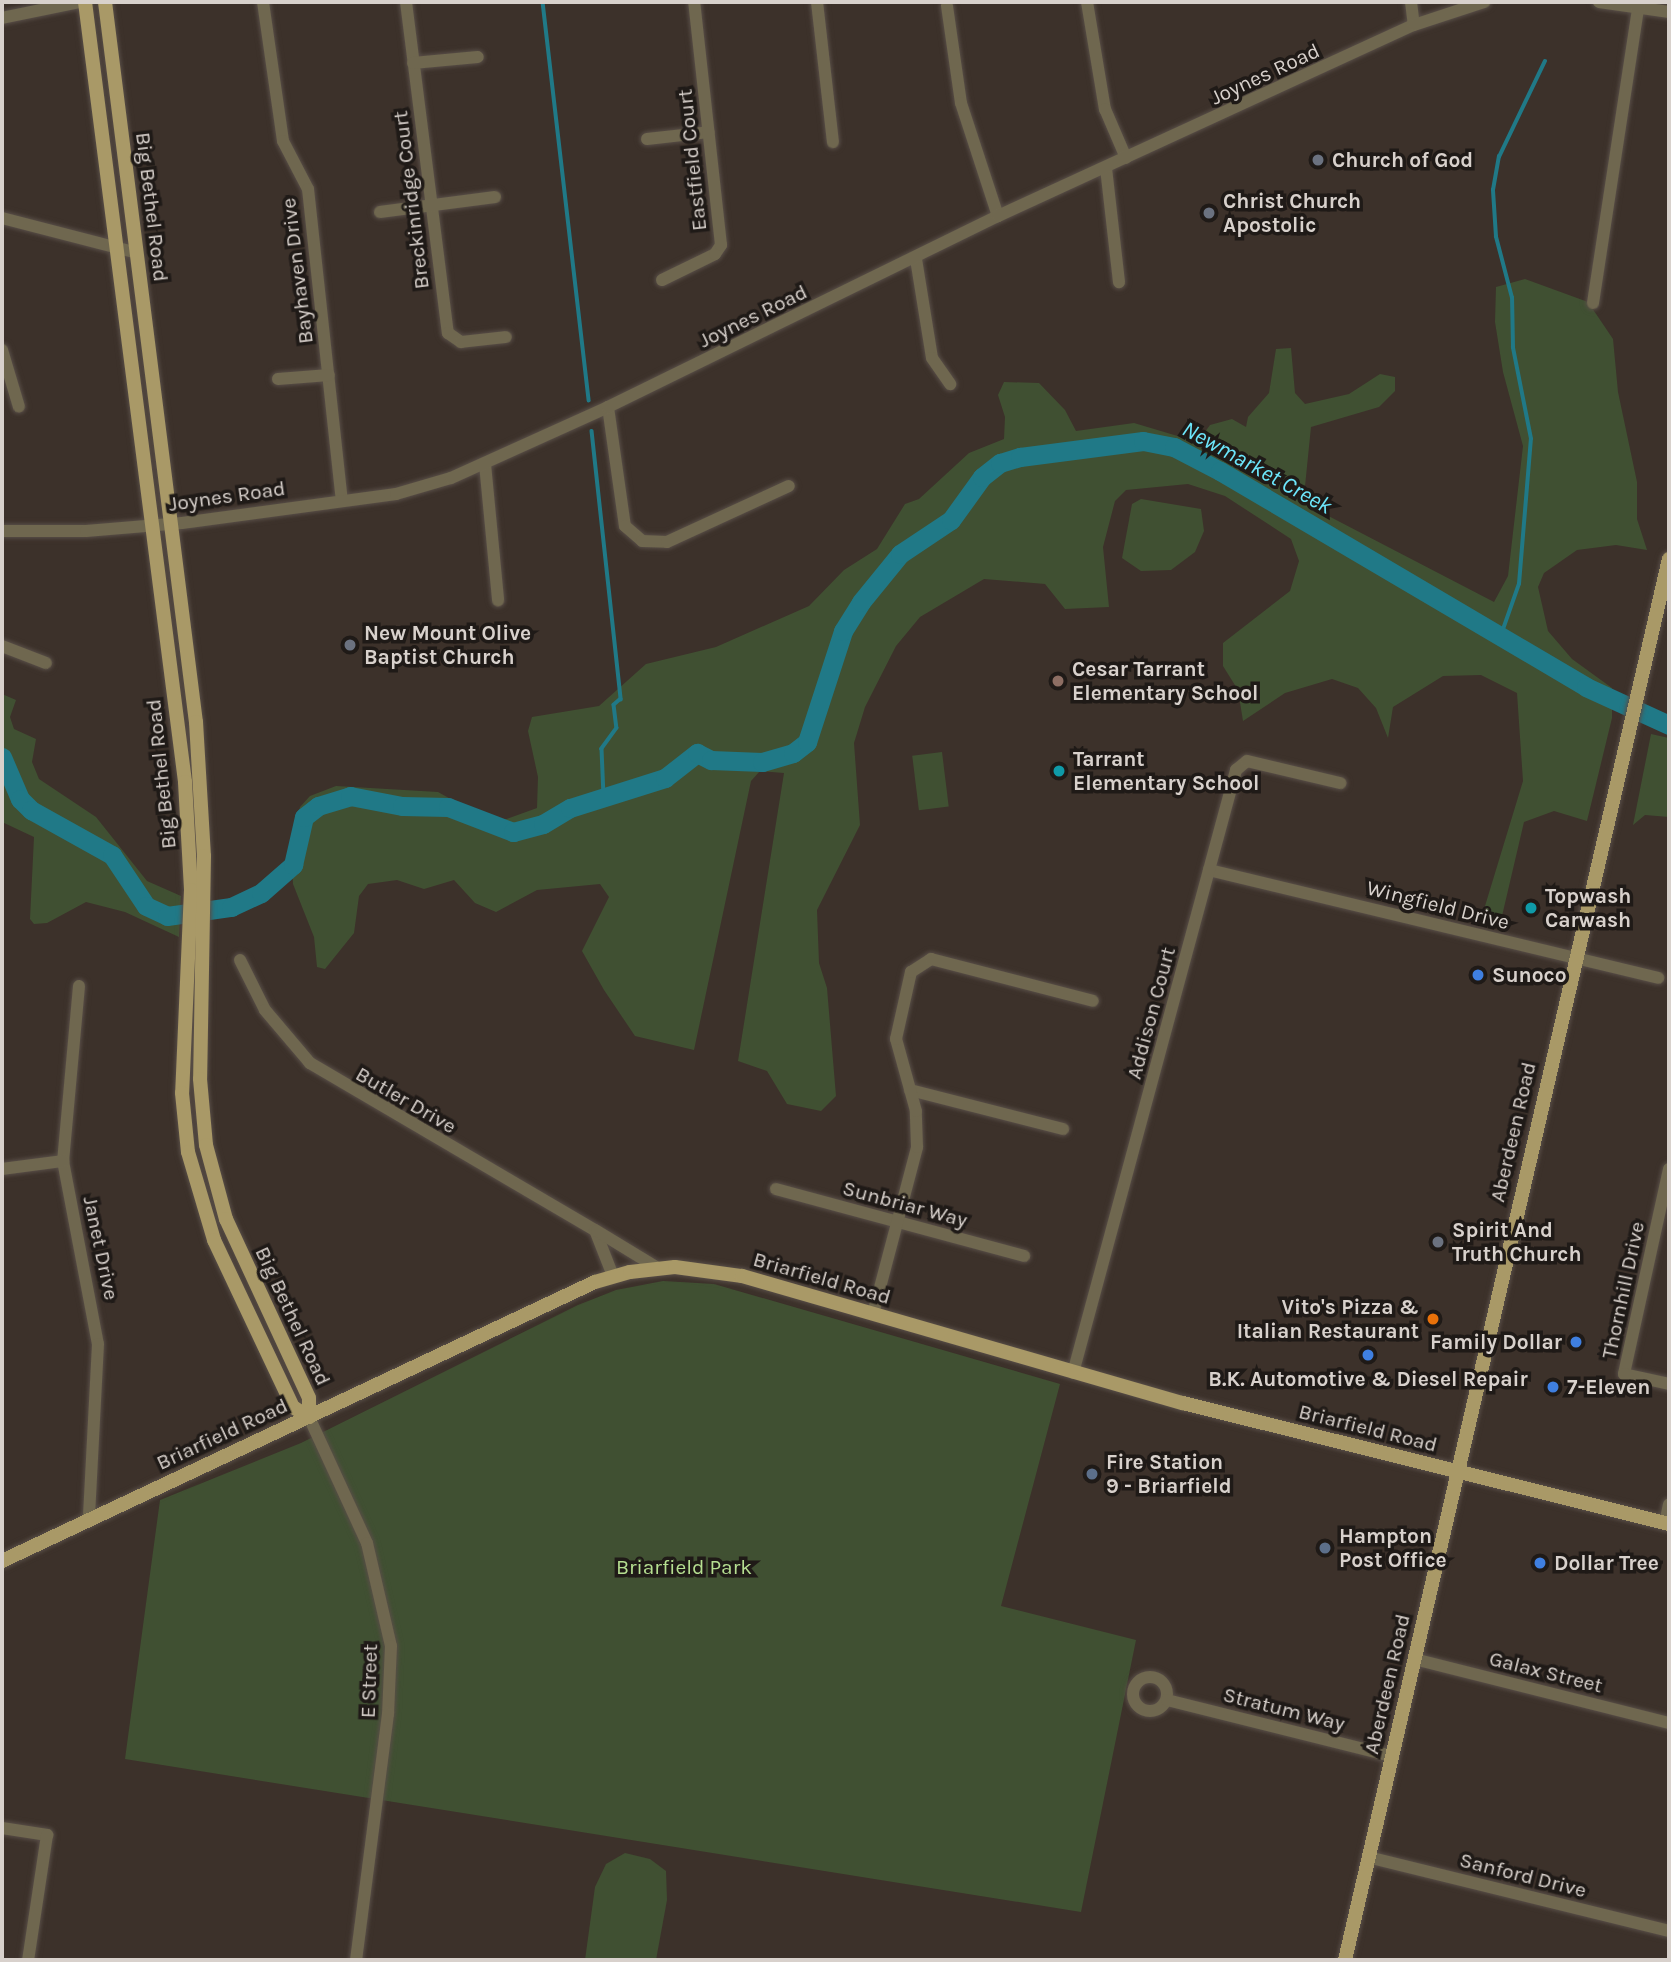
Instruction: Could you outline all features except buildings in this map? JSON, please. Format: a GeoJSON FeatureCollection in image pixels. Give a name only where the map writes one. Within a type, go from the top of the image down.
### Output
{"type":"FeatureCollection","features":[{"type":"Feature","properties":{"kind":"main road","name":"Big Bethel Road"},"geometry":{"type":"LineString","coordinates":[[85,2],[155,525],[197,890]]}},
{"type":"Feature","properties":{"kind":"main road","name":"Big Bethel Road"},"geometry":{"type":"LineString","coordinates":[[104,2],[196,722],[200,1079],[208,1160],[226,1219],[309,1398],[309,1417]]}},
{"type":"Feature","properties":{"kind":"main road","name":"Aberdeen Road"},"geometry":{"type":"LineString","coordinates":[[1345,1960],[1669,559]]}},
{"type":"Feature","properties":{"kind":"main road","name":"Briarfield Road"},"geometry":{"type":"LineString","coordinates":[[2,1561],[89,1518],[613,1276],[656,1267],[718,1271],[1073,1373],[1667,1523]]}},
{"type":"Feature","properties":{"kind":"street"},"geometry":{"type":"LineString","coordinates":[[2,18],[79,2]]}},
{"type":"Feature","properties":{"kind":"street","name":"Bayhaven Drive"},"geometry":{"type":"LineString","coordinates":[[263,2],[283,141],[308,189],[342,500]]}},
{"type":"Feature","properties":{"kind":"street","name":"Breckinridge Court"},"geometry":{"type":"LineString","coordinates":[[406,2],[448,333],[461,342],[506,337]]}},
{"type":"Feature","properties":{"kind":"street","name":"Eastfield Court"},"geometry":{"type":"LineString","coordinates":[[662,280],[715,254],[721,245],[694,2]]}},
{"type":"Feature","properties":{"kind":"street"},"geometry":{"type":"LineString","coordinates":[[817,2],[833,142]]}},
{"type":"Feature","properties":{"kind":"street"},"geometry":{"type":"LineString","coordinates":[[1087,2],[1105,109],[1126,158]]}},
{"type":"Feature","properties":{"kind":"street"},"geometry":{"type":"LineString","coordinates":[[1411,2],[1414,24]]}},
{"type":"Feature","properties":{"kind":"street","name":"Joynes Road"},"geometry":{"type":"LineString","coordinates":[[2,531],[86,531],[171,524],[414,490],[485,464],[608,407],[916,259],[998,216],[1414,24],[1484,2]]}},
{"type":"Feature","properties":{"kind":"street"},"geometry":{"type":"LineString","coordinates":[[1598,2],[1638,5],[1669,12]]}},
{"type":"Feature","properties":{"kind":"street"},"geometry":{"type":"LineString","coordinates":[[1593,303],[1638,5]]}},
{"type":"Feature","properties":{"kind":"street"},"geometry":{"type":"LineString","coordinates":[[947,6],[961,103],[998,216]]}},
{"type":"Feature","properties":{"kind":"street"},"geometry":{"type":"LineString","coordinates":[[414,63],[478,57]]}},
{"type":"Feature","properties":{"kind":"street"},"geometry":{"type":"LineString","coordinates":[[647,139],[709,132]]}},
{"type":"Feature","properties":{"kind":"street"},"geometry":{"type":"LineString","coordinates":[[1106,168],[1119,282]]}},
{"type":"Feature","properties":{"kind":"street"},"geometry":{"type":"LineString","coordinates":[[380,212],[495,197]]}},
{"type":"Feature","properties":{"kind":"street"},"geometry":{"type":"LineString","coordinates":[[2,218],[136,253]]}},
{"type":"Feature","properties":{"kind":"street"},"geometry":{"type":"LineString","coordinates":[[916,259],[932,358],[950,384]]}},
{"type":"Feature","properties":{"kind":"street"},"geometry":{"type":"LineString","coordinates":[[2,350],[19,407]]}},
{"type":"Feature","properties":{"kind":"street"},"geometry":{"type":"LineString","coordinates":[[278,379],[329,374]]}},
{"type":"Feature","properties":{"kind":"street"},"geometry":{"type":"LineString","coordinates":[[608,407],[622,517],[631,535],[642,541],[667,542],[789,486]]}},
{"type":"Feature","properties":{"kind":"street"},"geometry":{"type":"LineString","coordinates":[[485,464],[498,600]]}},
{"type":"Feature","properties":{"kind":"street"},"geometry":{"type":"LineString","coordinates":[[2,646],[46,663]]}},
{"type":"Feature","properties":{"kind":"street","name":"Addison Court"},"geometry":{"type":"LineString","coordinates":[[1073,1373],[1209,870],[1242,762],[1340,783]]}},
{"type":"Feature","properties":{"kind":"street","name":"Wingfield Drive"},"geometry":{"type":"LineString","coordinates":[[1209,870],[1658,978]]}},
{"type":"Feature","properties":{"kind":"street","name":"Butler Drive"},"geometry":{"type":"LineString","coordinates":[[240,960],[265,1010],[310,1063],[656,1267]]}},
{"type":"Feature","properties":{"kind":"street"},"geometry":{"type":"LineString","coordinates":[[873,1314],[919,1130],[910,1090],[898,1056],[897,1027],[911,972],[924,961],[940,961],[1093,1001]]}},
{"type":"Feature","properties":{"kind":"street","name":"Janet Drive"},"geometry":{"type":"LineString","coordinates":[[79,986],[63,1161],[98,1344],[89,1518]]}},
{"type":"Feature","properties":{"kind":"street"},"geometry":{"type":"LineString","coordinates":[[910,1090],[1063,1129]]}},
{"type":"Feature","properties":{"kind":"street"},"geometry":{"type":"LineString","coordinates":[[2,1168],[63,1161]]}},
{"type":"Feature","properties":{"kind":"street","name":"Thornhill Drive"},"geometry":{"type":"LineString","coordinates":[[1669,1169],[1624,1374],[1669,1384]]}},
{"type":"Feature","properties":{"kind":"street","name":"Sunbriar Way"},"geometry":{"type":"LineString","coordinates":[[776,1189],[1024,1256]]}},
{"type":"Feature","properties":{"kind":"street"},"geometry":{"type":"LineString","coordinates":[[595,1230],[613,1276]]}},
{"type":"Feature","properties":{"kind":"street","name":"E Street"},"geometry":{"type":"LineString","coordinates":[[309,1417],[367,1544],[391,1646],[388,1714],[356,1960]]}},
{"type":"Feature","properties":{"kind":"street"},"geometry":{"type":"LineString","coordinates":[[1667,1523],[1669,1504]]}},
{"type":"Feature","properties":{"kind":"street","name":"Galax Street"},"geometry":{"type":"LineString","coordinates":[[1414,1660],[1669,1723]]}},
{"type":"Feature","properties":{"kind":"street","name":"Stratum Way"},"geometry":{"type":"LineString","coordinates":[[1167,1700],[1392,1756]]}},
{"type":"Feature","properties":{"kind":"street"},"geometry":{"type":"LineString","coordinates":[[2,1828],[47,1835],[28,1960]]}},
{"type":"Feature","properties":{"kind":"street","name":"Sanford Drive"},"geometry":{"type":"LineString","coordinates":[[1368,1857],[1669,1931]]}},
{"type":"Feature","properties":{"kind":"green space"},"geometry":{"type":"Polygon","coordinates":[[[1525,279],[1588,302],[1613,339],[1618,392],[1637,482],[1637,519],[1647,550],[1616,545],[1577,550],[1544,573],[1538,587],[1548,631],[1572,659],[1612,688],[1612,718],[1587,821],[1554,811],[1524,822],[1502,916],[1493,922],[1485,906],[1523,781],[1517,693],[1481,675],[1443,676],[1393,707],[1388,738],[1376,708],[1358,688],[1332,679],[1285,693],[1243,721],[1238,690],[1223,666],[1223,643],[1290,591],[1299,561],[1291,539],[1225,496],[1188,484],[1126,490],[1115,501],[1103,547],[1109,607],[1065,609],[1045,584],[984,579],[920,617],[896,646],[865,707],[854,743],[860,825],[817,910],[819,963],[827,988],[836,1096],[821,1111],[787,1104],[767,1071],[738,1061],[784,773],[760,771],[751,781],[694,1050],[635,1036],[604,990],[582,951],[609,897],[600,884],[537,890],[496,912],[475,903],[454,880],[424,889],[397,880],[368,884],[359,896],[354,933],[325,969],[317,967],[314,937],[293,884],[291,846],[300,807],[310,796],[336,786],[438,792],[476,813],[501,821],[537,808],[538,777],[528,731],[532,717],[599,706],[646,664],[716,647],[809,606],[844,570],[877,549],[905,504],[919,499],[969,453],[1004,439],[1005,417],[998,395],[1004,382],[1039,383],[1065,410],[1076,431],[1134,423],[1199,440],[1210,425],[1232,419],[1246,427],[1248,417],[1269,393],[1276,349],[1291,348],[1295,393],[1305,404],[1349,394],[1380,374],[1395,377],[1395,391],[1379,407],[1311,427],[1304,496],[1315,509],[1494,602],[1508,576],[1523,446],[1503,372],[1495,322],[1496,287],[1525,279]]]}},
{"type":"Feature","properties":{"kind":"green space"},"geometry":{"type":"Polygon","coordinates":[[[1141,499],[1201,509],[1204,531],[1195,552],[1171,570],[1141,571],[1122,558],[1132,504],[1141,499]]]}},
{"type":"Feature","properties":{"kind":"green space"},"geometry":{"type":"Polygon","coordinates":[[[2,694],[16,700],[10,717],[14,729],[36,739],[32,762],[39,779],[96,817],[147,881],[181,896],[179,937],[125,912],[86,902],[47,923],[34,924],[30,919],[34,837],[2,822],[2,694]]]}},
{"type":"Feature","properties":{"kind":"green space"},"geometry":{"type":"Polygon","coordinates":[[[1651,734],[1669,738],[1669,817],[1645,815],[1633,825],[1651,734]]]}},
{"type":"Feature","properties":{"kind":"green space"},"geometry":{"type":"Polygon","coordinates":[[[942,752],[949,807],[919,810],[912,756],[942,752]]]}},
{"type":"Feature","properties":{"kind":"green space","name":"Briarfield Park"},"geometry":{"type":"Polygon","coordinates":[[[663,1281],[714,1284],[1060,1384],[1001,1606],[1136,1640],[1081,1912],[125,1759],[160,1500],[301,1443],[578,1305],[616,1290],[663,1281]]]}},
{"type":"Feature","properties":{"kind":"green space"},"geometry":{"type":"Polygon","coordinates":[[[625,1853],[650,1859],[666,1871],[667,1900],[656,1960],[585,1960],[595,1887],[606,1864],[625,1853]]]}},
{"type":"Feature","properties":{"kind":"waterway"},"geometry":{"type":"LineString","coordinates":[[543,2],[589,400]]}},
{"type":"Feature","properties":{"kind":"waterway"},"geometry":{"type":"LineString","coordinates":[[1501,635],[1519,584],[1531,439],[1513,348],[1512,298],[1496,237],[1493,190],[1499,157],[1545,61]]}},
{"type":"Feature","properties":{"kind":"waterway"},"geometry":{"type":"LineString","coordinates":[[592,431],[621,699],[614,705],[617,728],[602,749],[604,797]]}},
{"type":"Feature","properties":{"kind":"waterway","name":"Newmarket Creek"},"geometry":{"type":"LineString","coordinates":[[2,757],[20,799],[31,810],[112,855],[146,906],[167,916],[231,907],[261,893],[293,865],[304,817],[318,806],[350,796],[402,806],[448,807],[513,832],[543,824],[570,808],[665,778],[697,753],[711,760],[762,762],[793,753],[807,742],[843,631],[861,602],[900,554],[951,520],[982,477],[1000,463],[1020,457],[1143,441],[1174,447],[1220,471],[1586,687],[1669,725]]}},
{"type":"Feature","properties":{"kind":"place","name":"Church of God"},"geometry":{"type":"Point","coordinates":[1318,160]}},
{"type":"Feature","properties":{"kind":"place","name":"Christ Church Apostolic"},"geometry":{"type":"Point","coordinates":[1209,213]}},
{"type":"Feature","properties":{"kind":"place","name":"New Mount Olive Baptist Church"},"geometry":{"type":"Point","coordinates":[350,645]}},
{"type":"Feature","properties":{"kind":"place","name":"Cesar Tarrant Elementary School"},"geometry":{"type":"Point","coordinates":[1058,681]}},
{"type":"Feature","properties":{"kind":"place","name":"Tarrant Elementary School"},"geometry":{"type":"Point","coordinates":[1059,771]}},
{"type":"Feature","properties":{"kind":"place","name":"Topwash Carwash"},"geometry":{"type":"Point","coordinates":[1531,908]}},
{"type":"Feature","properties":{"kind":"place","name":"Sunoco"},"geometry":{"type":"Point","coordinates":[1478,975]}},
{"type":"Feature","properties":{"kind":"place","name":"Spirit And Truth Church"},"geometry":{"type":"Point","coordinates":[1438,1242]}},
{"type":"Feature","properties":{"kind":"place","name":"Vito's Pizza & Italian Restaurant"},"geometry":{"type":"Point","coordinates":[1433,1319]}},
{"type":"Feature","properties":{"kind":"place","name":"Family Dollar"},"geometry":{"type":"Point","coordinates":[1576,1342]}},
{"type":"Feature","properties":{"kind":"place","name":"B.K. Automotive & Diesel Repair"},"geometry":{"type":"Point","coordinates":[1368,1355]}},
{"type":"Feature","properties":{"kind":"place","name":"7-Eleven"},"geometry":{"type":"Point","coordinates":[1553,1387]}},
{"type":"Feature","properties":{"kind":"place","name":"Fire Station 9 - Briarfield"},"geometry":{"type":"Point","coordinates":[1092,1474]}},
{"type":"Feature","properties":{"kind":"place","name":"Hampton Post Office"},"geometry":{"type":"Point","coordinates":[1325,1548]}},
{"type":"Feature","properties":{"kind":"place","name":"Dollar Tree"},"geometry":{"type":"Point","coordinates":[1540,1563]}}]}
